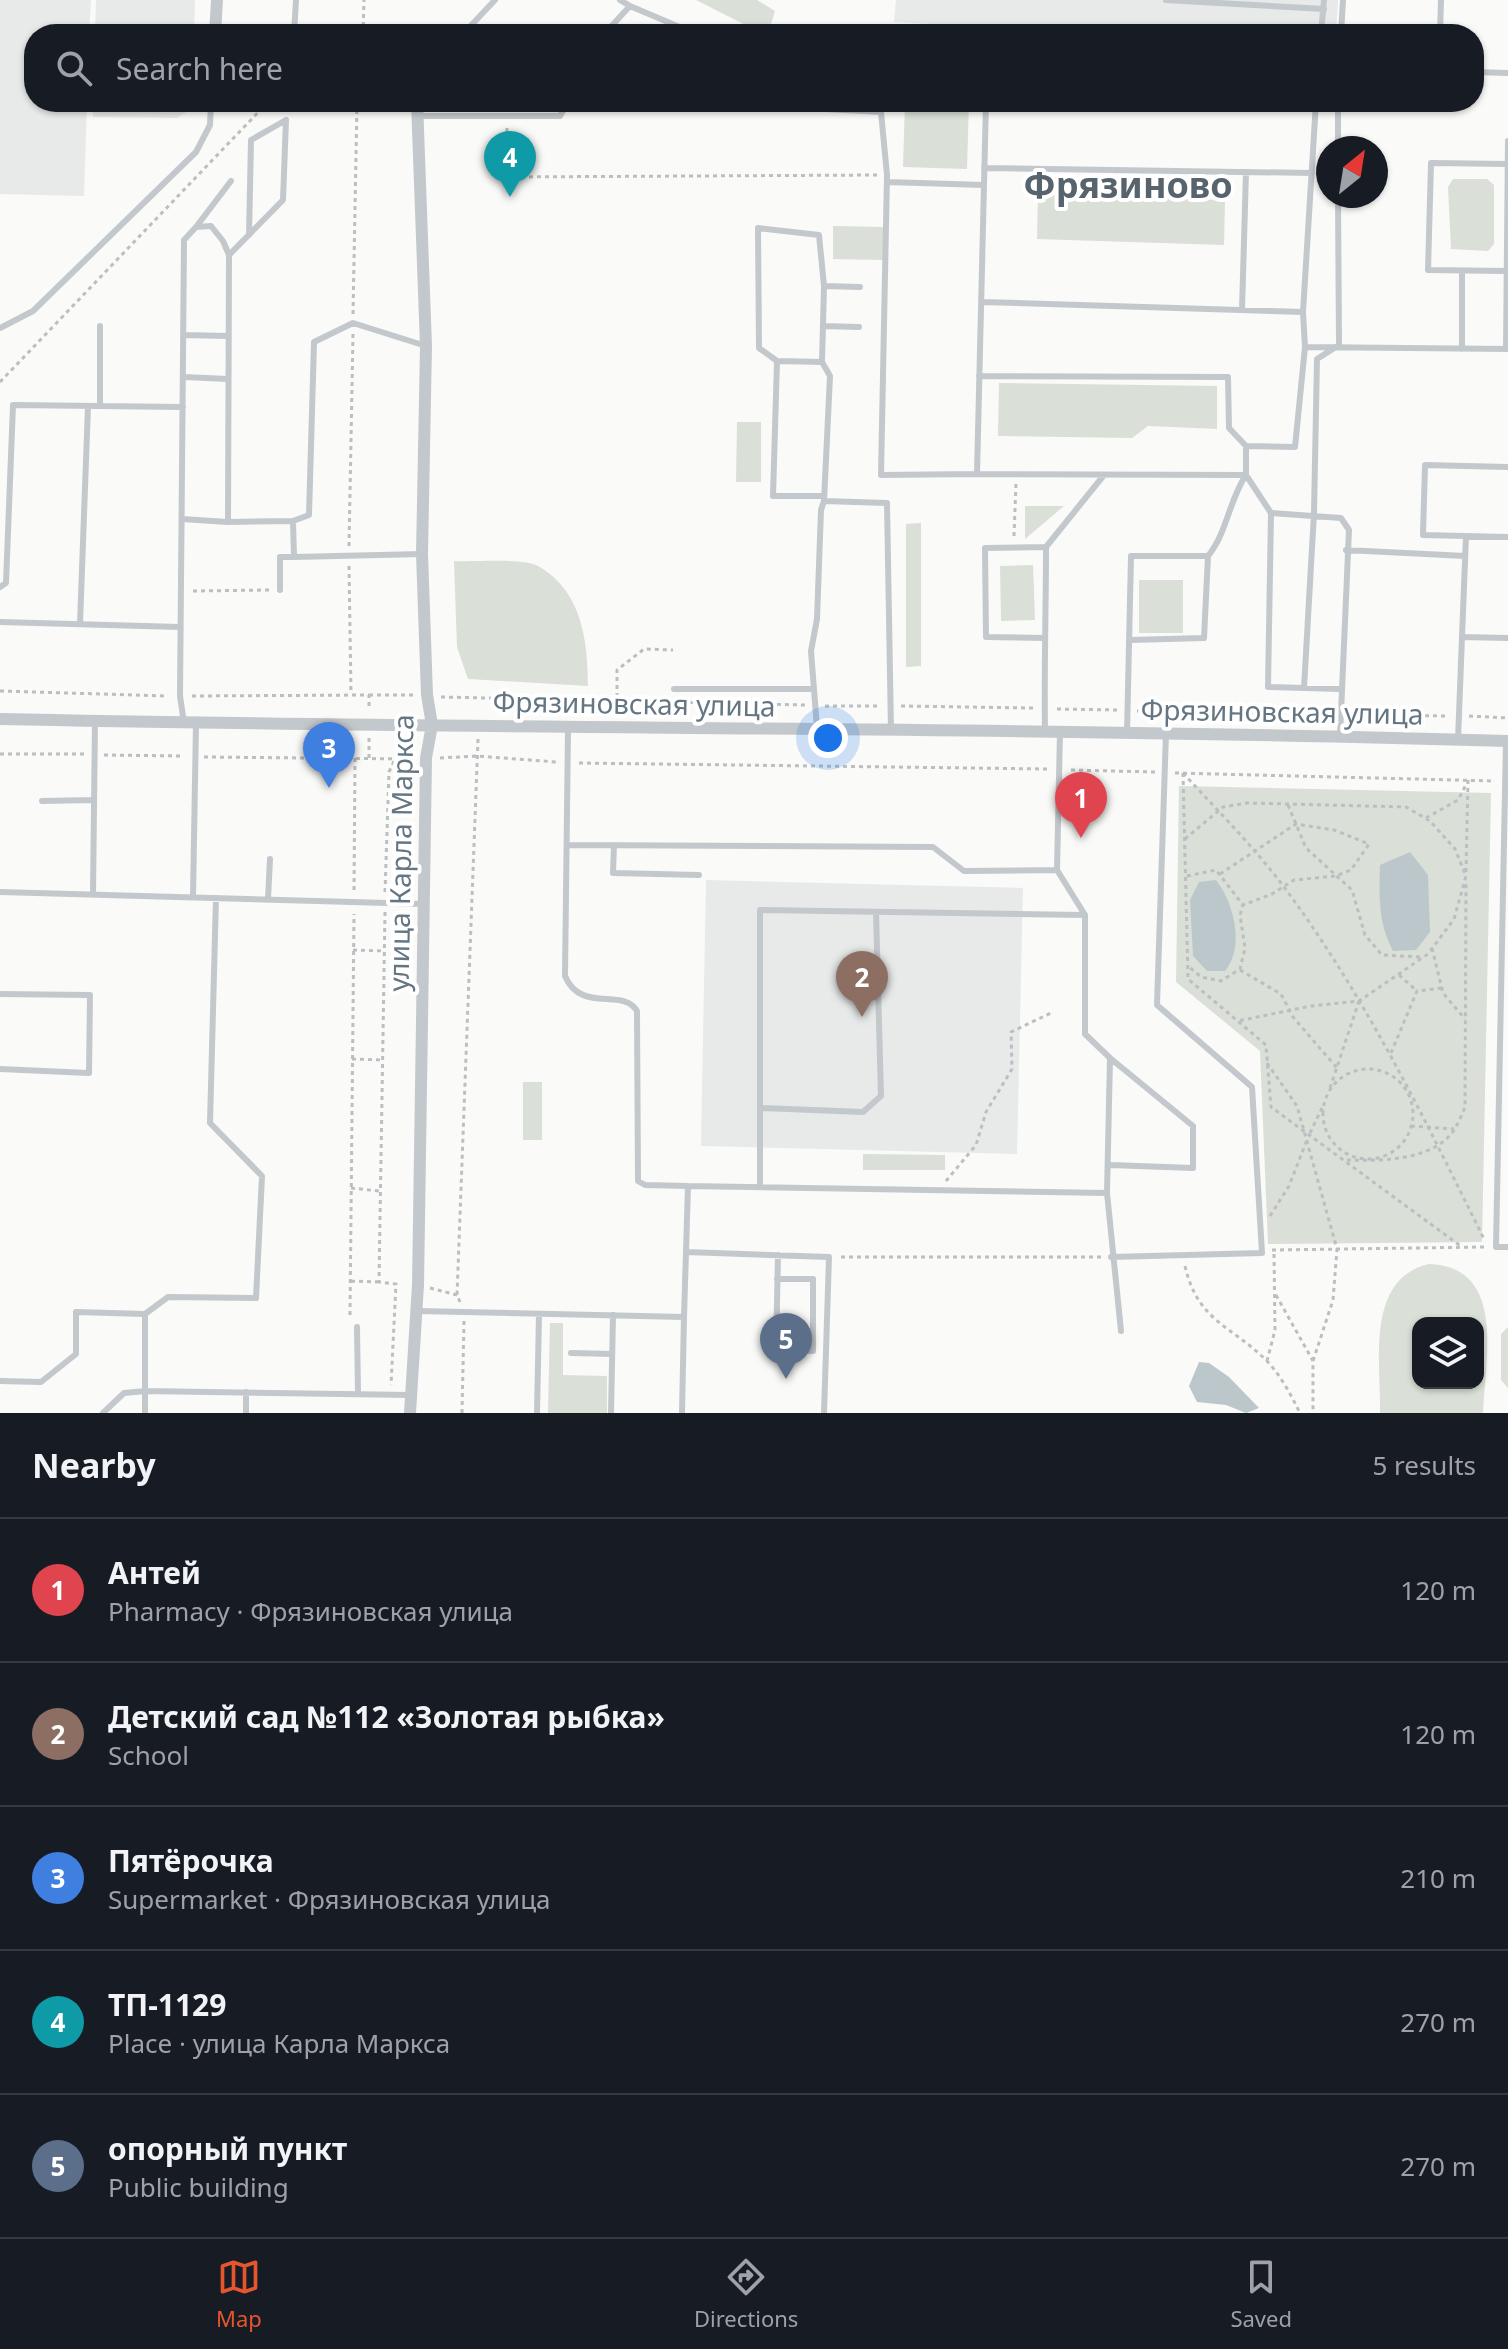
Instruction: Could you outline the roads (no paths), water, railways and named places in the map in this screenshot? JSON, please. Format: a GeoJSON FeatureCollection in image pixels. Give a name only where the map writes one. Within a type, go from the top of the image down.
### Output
{"type":"FeatureCollection","features":[{"type":"Feature","properties":{"kind":"street"},"geometry":{"type":"LineString","coordinates":[[216,24],[217,0]]}},
{"type":"Feature","properties":{"kind":"street","name":"улица Карла Маркса"},"geometry":{"type":"LineString","coordinates":[[410,1413],[417,1311],[426,758],[432,725],[427,695],[422,554],[426,346],[419,221],[419,112]]}},
{"type":"Feature","properties":{"kind":"street","name":"Фрязиновская улица"},"geometry":{"type":"LineString","coordinates":[[0,719],[480,725],[568,729],[1045,731],[1507,741]]}},
{"type":"Feature","properties":{"kind":"lane"},"geometry":{"type":"LineString","coordinates":[[295,24],[296,0]]}},
{"type":"Feature","properties":{"kind":"lane"},"geometry":{"type":"LineString","coordinates":[[472,24],[495,0]]}},
{"type":"Feature","properties":{"kind":"lane"},"geometry":{"type":"LineString","coordinates":[[620,0],[672,24]]}},
{"type":"Feature","properties":{"kind":"lane"},"geometry":{"type":"LineString","coordinates":[[1166,0],[1324,9]]}},
{"type":"Feature","properties":{"kind":"lane"},"geometry":{"type":"LineString","coordinates":[[1322,24],[1324,0]]}},
{"type":"Feature","properties":{"kind":"lane"},"geometry":{"type":"LineString","coordinates":[[1342,24],[1343,0]]}},
{"type":"Feature","properties":{"kind":"lane"},"geometry":{"type":"LineString","coordinates":[[1440,24],[1441,0]]}},
{"type":"Feature","properties":{"kind":"lane"},"geometry":{"type":"LineString","coordinates":[[613,24],[630,6]]}},
{"type":"Feature","properties":{"kind":"lane"},"geometry":{"type":"LineString","coordinates":[[1484,72],[1508,73]]}},
{"type":"Feature","properties":{"kind":"lane"},"geometry":{"type":"LineString","coordinates":[[0,328],[33,311],[196,152],[210,125],[211,112]]}},
{"type":"Feature","properties":{"kind":"lane"},"geometry":{"type":"LineString","coordinates":[[419,116],[560,116],[562,112]]}},
{"type":"Feature","properties":{"kind":"lane"},"geometry":{"type":"LineString","coordinates":[[881,112],[887,179],[881,475],[1246,475]]}},
{"type":"Feature","properties":{"kind":"lane"},"geometry":{"type":"LineString","coordinates":[[977,474],[986,112]]}},
{"type":"Feature","properties":{"kind":"lane"},"geometry":{"type":"LineString","coordinates":[[1246,446],[1295,447],[1305,347],[1303,312],[1315,112]]}},
{"type":"Feature","properties":{"kind":"lane"},"geometry":{"type":"LineString","coordinates":[[1338,112],[1338,136]]}},
{"type":"Feature","properties":{"kind":"lane"},"geometry":{"type":"LineString","coordinates":[[229,255],[249,235],[283,200],[286,120],[251,140],[249,235]]}},
{"type":"Feature","properties":{"kind":"lane"},"geometry":{"type":"LineString","coordinates":[[1305,347],[1507,349],[1508,141]]}},
{"type":"Feature","properties":{"kind":"lane"},"geometry":{"type":"LineString","coordinates":[[1506,271],[1428,270],[1431,163],[1508,164]]}},
{"type":"Feature","properties":{"kind":"lane"},"geometry":{"type":"LineString","coordinates":[[984,168],[1312,173]]}},
{"type":"Feature","properties":{"kind":"lane"},"geometry":{"type":"LineString","coordinates":[[1242,310],[1246,172]]}},
{"type":"Feature","properties":{"kind":"lane"},"geometry":{"type":"LineString","coordinates":[[887,179],[984,185]]}},
{"type":"Feature","properties":{"kind":"lane"},"geometry":{"type":"LineString","coordinates":[[193,897],[196,757],[190,723],[180,696],[184,240],[231,181]]}},
{"type":"Feature","properties":{"kind":"lane"},"geometry":{"type":"LineString","coordinates":[[1338,208],[1339,345]]}},
{"type":"Feature","properties":{"kind":"lane"},"geometry":{"type":"LineString","coordinates":[[196,227],[211,226],[229,255],[228,522]]}},
{"type":"Feature","properties":{"kind":"lane"},"geometry":{"type":"LineString","coordinates":[[817,730],[818,706],[811,689],[811,651],[817,619],[830,376],[822,362],[824,286],[819,235],[758,228],[759,348],[777,361],[822,362]]}},
{"type":"Feature","properties":{"kind":"lane"},"geometry":{"type":"LineString","coordinates":[[1462,271],[1462,349]]}},
{"type":"Feature","properties":{"kind":"lane"},"geometry":{"type":"LineString","coordinates":[[824,286],[860,287]]}},
{"type":"Feature","properties":{"kind":"lane"},"geometry":{"type":"LineString","coordinates":[[982,302],[1303,312]]}},
{"type":"Feature","properties":{"kind":"lane"},"geometry":{"type":"LineString","coordinates":[[182,519],[293,521],[309,515],[314,342],[353,323],[426,346]]}},
{"type":"Feature","properties":{"kind":"lane"},"geometry":{"type":"LineString","coordinates":[[100,326],[100,406]]}},
{"type":"Feature","properties":{"kind":"lane"},"geometry":{"type":"LineString","coordinates":[[823,326],[859,327]]}},
{"type":"Feature","properties":{"kind":"lane"},"geometry":{"type":"LineString","coordinates":[[184,335],[228,336]]}},
{"type":"Feature","properties":{"kind":"lane"},"geometry":{"type":"LineString","coordinates":[[1304,688],[1314,513],[1317,359],[1339,345]]}},
{"type":"Feature","properties":{"kind":"lane"},"geometry":{"type":"LineString","coordinates":[[777,361],[773,496],[887,503],[891,731]]}},
{"type":"Feature","properties":{"kind":"lane"},"geometry":{"type":"LineString","coordinates":[[979,376],[1228,377],[1229,428],[1246,446],[1246,475],[1271,513],[1268,687],[1340,689]]}},
{"type":"Feature","properties":{"kind":"lane"},"geometry":{"type":"LineString","coordinates":[[184,377],[228,379]]}},
{"type":"Feature","properties":{"kind":"lane"},"geometry":{"type":"LineString","coordinates":[[0,587],[6,583],[13,405],[183,407]]}},
{"type":"Feature","properties":{"kind":"lane"},"geometry":{"type":"LineString","coordinates":[[80,624],[88,406]]}},
{"type":"Feature","properties":{"kind":"lane"},"geometry":{"type":"LineString","coordinates":[[1422,554],[1425,465],[1508,467]]}},
{"type":"Feature","properties":{"kind":"lane"},"geometry":{"type":"LineString","coordinates":[[1045,731],[1046,547],[1104,475]]}},
{"type":"Feature","properties":{"kind":"lane"},"geometry":{"type":"LineString","coordinates":[[1130,640],[1204,638],[1208,556],[1218,544],[1232,495],[1246,475]]}},
{"type":"Feature","properties":{"kind":"lane"},"geometry":{"type":"LineString","coordinates":[[1271,513],[1314,513],[1341,518],[1349,530],[1340,736]]}},
{"type":"Feature","properties":{"kind":"lane"},"geometry":{"type":"LineString","coordinates":[[293,521],[294,557]]}},
{"type":"Feature","properties":{"kind":"lane"},"geometry":{"type":"LineString","coordinates":[[1423,535],[1508,537]]}},
{"type":"Feature","properties":{"kind":"lane"},"geometry":{"type":"LineString","coordinates":[[1458,740],[1466,536]]}},
{"type":"Feature","properties":{"kind":"lane"},"geometry":{"type":"LineString","coordinates":[[1045,638],[986,637],[985,548],[1046,547]]}},
{"type":"Feature","properties":{"kind":"lane"},"geometry":{"type":"LineString","coordinates":[[1346,550],[1465,556]]}},
{"type":"Feature","properties":{"kind":"lane"},"geometry":{"type":"LineString","coordinates":[[280,590],[280,557],[422,554]]}},
{"type":"Feature","properties":{"kind":"lane"},"geometry":{"type":"LineString","coordinates":[[1127,733],[1131,556],[1208,556]]}},
{"type":"Feature","properties":{"kind":"lane"},"geometry":{"type":"LineString","coordinates":[[0,622],[180,627]]}},
{"type":"Feature","properties":{"kind":"lane"},"geometry":{"type":"LineString","coordinates":[[1462,637],[1508,638]]}},
{"type":"Feature","properties":{"kind":"lane"},"geometry":{"type":"LineString","coordinates":[[674,689],[811,689]]}},
{"type":"Feature","properties":{"kind":"lane"},"geometry":{"type":"LineString","coordinates":[[93,894],[95,721]]}},
{"type":"Feature","properties":{"kind":"lane"},"geometry":{"type":"LineString","coordinates":[[568,729],[565,976],[578,993],[588,998],[629,1002],[637,1011],[636,1175],[645,1185],[1107,1193]]}},
{"type":"Feature","properties":{"kind":"lane"},"geometry":{"type":"LineString","coordinates":[[1060,732],[1057,870],[1085,915],[1085,1034],[1193,1126],[1193,1168],[1110,1165]]}},
{"type":"Feature","properties":{"kind":"lane"},"geometry":{"type":"LineString","coordinates":[[1111,1257],[1262,1253],[1252,1087],[1157,1005],[1166,733]]}},
{"type":"Feature","properties":{"kind":"lane"},"geometry":{"type":"LineString","coordinates":[[1507,741],[1496,1247],[1508,1247]]}},
{"type":"Feature","properties":{"kind":"lane"},"geometry":{"type":"LineString","coordinates":[[42,801],[94,800]]}},
{"type":"Feature","properties":{"kind":"lane"},"geometry":{"type":"LineString","coordinates":[[568,845],[933,847],[964,871],[1057,870]]}},
{"type":"Feature","properties":{"kind":"lane"},"geometry":{"type":"LineString","coordinates":[[614,845],[613,873],[699,875]]}},
{"type":"Feature","properties":{"kind":"lane"},"geometry":{"type":"LineString","coordinates":[[268,899],[270,859]]}},
{"type":"Feature","properties":{"kind":"lane"},"geometry":{"type":"LineString","coordinates":[[0,892],[423,904]]}},
{"type":"Feature","properties":{"kind":"lane"},"geometry":{"type":"LineString","coordinates":[[0,1381],[41,1382],[76,1354],[76,1312],[145,1314],[168,1297],[256,1298],[262,1176],[210,1123],[216,898]]}},
{"type":"Feature","properties":{"kind":"lane"},"geometry":{"type":"LineString","coordinates":[[760,1187],[760,910],[1085,915]]}},
{"type":"Feature","properties":{"kind":"lane"},"geometry":{"type":"LineString","coordinates":[[760,1108],[863,1112],[881,1096],[876,912]]}},
{"type":"Feature","properties":{"kind":"lane"},"geometry":{"type":"LineString","coordinates":[[0,994],[90,995],[89,1073],[0,1069]]}},
{"type":"Feature","properties":{"kind":"lane"},"geometry":{"type":"LineString","coordinates":[[1110,1058],[1107,1193],[1111,1257],[1121,1331]]}},
{"type":"Feature","properties":{"kind":"lane"},"geometry":{"type":"LineString","coordinates":[[682,1413],[688,1186]]}},
{"type":"Feature","properties":{"kind":"lane"},"geometry":{"type":"LineString","coordinates":[[686,1252],[829,1257],[824,1413]]}},
{"type":"Feature","properties":{"kind":"lane"},"geometry":{"type":"LineString","coordinates":[[777,1279],[813,1279],[813,1351],[776,1350],[777,1279],[778,1255]]}},
{"type":"Feature","properties":{"kind":"lane"},"geometry":{"type":"LineString","coordinates":[[417,1311],[684,1317]]}},
{"type":"Feature","properties":{"kind":"lane"},"geometry":{"type":"LineString","coordinates":[[145,1314],[145,1413]]}},
{"type":"Feature","properties":{"kind":"lane"},"geometry":{"type":"LineString","coordinates":[[537,1413],[539,1314]]}},
{"type":"Feature","properties":{"kind":"lane"},"geometry":{"type":"LineString","coordinates":[[611,1413],[613,1315]]}},
{"type":"Feature","properties":{"kind":"lane"},"geometry":{"type":"LineString","coordinates":[[357,1327],[358,1393]]}},
{"type":"Feature","properties":{"kind":"lane"},"geometry":{"type":"LineString","coordinates":[[571,1353],[612,1354]]}},
{"type":"Feature","properties":{"kind":"lane"},"geometry":{"type":"LineString","coordinates":[[103,1413],[124,1393],[145,1391],[411,1395]]}},
{"type":"Feature","properties":{"kind":"lane"},"geometry":{"type":"LineString","coordinates":[[246,1392],[246,1413]]}},
{"type":"Feature","properties":{"kind":"place","name":"ТП-1129"},"geometry":{"type":"Point","coordinates":[510,197]}},
{"type":"Feature","properties":{"kind":"place","name":"Пятёрочка"},"geometry":{"type":"Point","coordinates":[329,788]}},
{"type":"Feature","properties":{"kind":"place","name":"Антей"},"geometry":{"type":"Point","coordinates":[1081,838]}},
{"type":"Feature","properties":{"kind":"place","name":"Детский сад №112 «Золотая рыбка»"},"geometry":{"type":"Point","coordinates":[862,1017]}},
{"type":"Feature","properties":{"kind":"place","name":"опорный пункт"},"geometry":{"type":"Point","coordinates":[786,1379]}},
{"type":"Feature","properties":{"kind":"district","name":"Фрязиново"},"geometry":{"type":"Point","coordinates":[1128,185]}}]}
